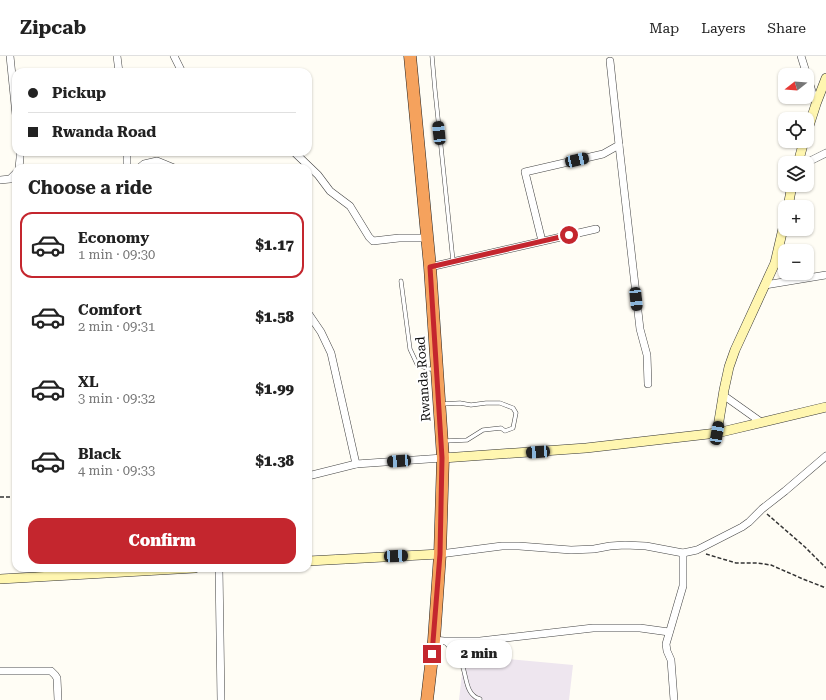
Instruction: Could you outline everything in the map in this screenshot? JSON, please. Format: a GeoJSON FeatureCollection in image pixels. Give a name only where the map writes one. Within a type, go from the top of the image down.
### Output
{"type":"FeatureCollection","features":[{"type":"Feature","properties":{"kind":"highway","name":"Rwanda Road"},"geometry":{"type":"LineString","coordinates":[[410,56],[430,267],[442,441],[439,640],[427,700]]}},
{"type":"Feature","properties":{"kind":"street"},"geometry":{"type":"LineString","coordinates":[[10,56],[12,76]]}},
{"type":"Feature","properties":{"kind":"street"},"geometry":{"type":"LineString","coordinates":[[118,56],[119,68]]}},
{"type":"Feature","properties":{"kind":"street"},"geometry":{"type":"LineString","coordinates":[[174,56],[180,68]]}},
{"type":"Feature","properties":{"kind":"street"},"geometry":{"type":"LineString","coordinates":[[802,56],[816,104]]}},
{"type":"Feature","properties":{"kind":"street"},"geometry":{"type":"LineString","coordinates":[[610,61],[640,329],[647,355],[648,384]]}},
{"type":"Feature","properties":{"kind":"street"},"geometry":{"type":"LineString","coordinates":[[813,112],[826,78]]}},
{"type":"Feature","properties":{"kind":"street"},"geometry":{"type":"LineString","coordinates":[[542,242],[525,172],[603,154],[619,146]]}},
{"type":"Feature","properties":{"kind":"street"},"geometry":{"type":"LineString","coordinates":[[814,159],[826,153]]}},
{"type":"Feature","properties":{"kind":"street"},"geometry":{"type":"LineString","coordinates":[[298,156],[307,164]]}},
{"type":"Feature","properties":{"kind":"street"},"geometry":{"type":"LineString","coordinates":[[144,164],[157,161],[164,164]]}},
{"type":"Feature","properties":{"kind":"street"},"geometry":{"type":"LineString","coordinates":[[312,169],[330,192],[350,206],[373,241],[400,238],[427,238]]}},
{"type":"Feature","properties":{"kind":"street"},"geometry":{"type":"LineString","coordinates":[[0,180],[10,179],[12,177]]}},
{"type":"Feature","properties":{"kind":"street"},"geometry":{"type":"LineString","coordinates":[[430,267],[596,229]]}},
{"type":"Feature","properties":{"kind":"street"},"geometry":{"type":"LineString","coordinates":[[717,433],[729,367],[735,350],[775,263],[781,236]]}},
{"type":"Feature","properties":{"kind":"street"},"geometry":{"type":"LineString","coordinates":[[765,285],[826,275]]}},
{"type":"Feature","properties":{"kind":"street"},"geometry":{"type":"LineString","coordinates":[[312,319],[321,332],[331,353],[356,464]]}},
{"type":"Feature","properties":{"kind":"street"},"geometry":{"type":"LineString","coordinates":[[723,395],[761,422]]}},
{"type":"Feature","properties":{"kind":"street"},"geometry":{"type":"LineString","coordinates":[[312,475],[356,464],[586,448],[717,433],[826,407]]}},
{"type":"Feature","properties":{"kind":"street"},"geometry":{"type":"LineString","coordinates":[[312,561],[440,554],[502,546],[571,550],[625,545],[646,546],[683,553],[697,550],[742,527],[826,456]]}},
{"type":"Feature","properties":{"kind":"street"},"geometry":{"type":"LineString","coordinates":[[674,700],[671,660],[666,644],[682,586],[683,553]]}},
{"type":"Feature","properties":{"kind":"street"},"geometry":{"type":"LineString","coordinates":[[0,580],[131,572]]}},
{"type":"Feature","properties":{"kind":"street"},"geometry":{"type":"LineString","coordinates":[[219,572],[221,700]]}},
{"type":"Feature","properties":{"kind":"street"},"geometry":{"type":"LineString","coordinates":[[439,640],[480,641],[593,628],[640,628],[669,632]]}},
{"type":"Feature","properties":{"kind":"street"},"geometry":{"type":"LineString","coordinates":[[0,671],[51,671],[57,678],[58,700]]}},
{"type":"Feature","properties":{"kind":"lane"},"geometry":{"type":"LineString","coordinates":[[432,56],[434,90],[453,261]]}},
{"type":"Feature","properties":{"kind":"lane"},"geometry":{"type":"LineString","coordinates":[[401,281],[410,349],[417,364],[431,370],[437,369]]}},
{"type":"Feature","properties":{"kind":"lane"},"geometry":{"type":"LineString","coordinates":[[439,404],[460,403],[471,405],[500,403],[513,408],[516,413],[513,428],[505,431],[501,428],[483,430],[467,440],[442,441]]}},
{"type":"Feature","properties":{"kind":"lane"},"geometry":{"type":"LineString","coordinates":[[439,640],[458,656],[463,665],[465,678],[470,692],[475,698],[480,699]]}},
{"type":"Feature","properties":{"kind":"path"},"geometry":{"type":"LineString","coordinates":[[0,497],[12,497]]}},
{"type":"Feature","properties":{"kind":"path"},"geometry":{"type":"LineString","coordinates":[[762,509],[805,547],[826,568]]}},
{"type":"Feature","properties":{"kind":"path"},"geometry":{"type":"LineString","coordinates":[[697,550],[736,563],[764,563],[771,565],[826,588]]}},
{"type":"Feature","properties":{"kind":"shaded area"},"geometry":{"type":"Polygon","coordinates":[[[464,655],[573,665],[569,700],[459,700],[464,655]]]}},
{"type":"Feature","properties":{"kind":"route"},"geometry":{"type":"LineString","coordinates":[[432,654],[440,554],[442,458],[430,267],[569,235]]}}]}
